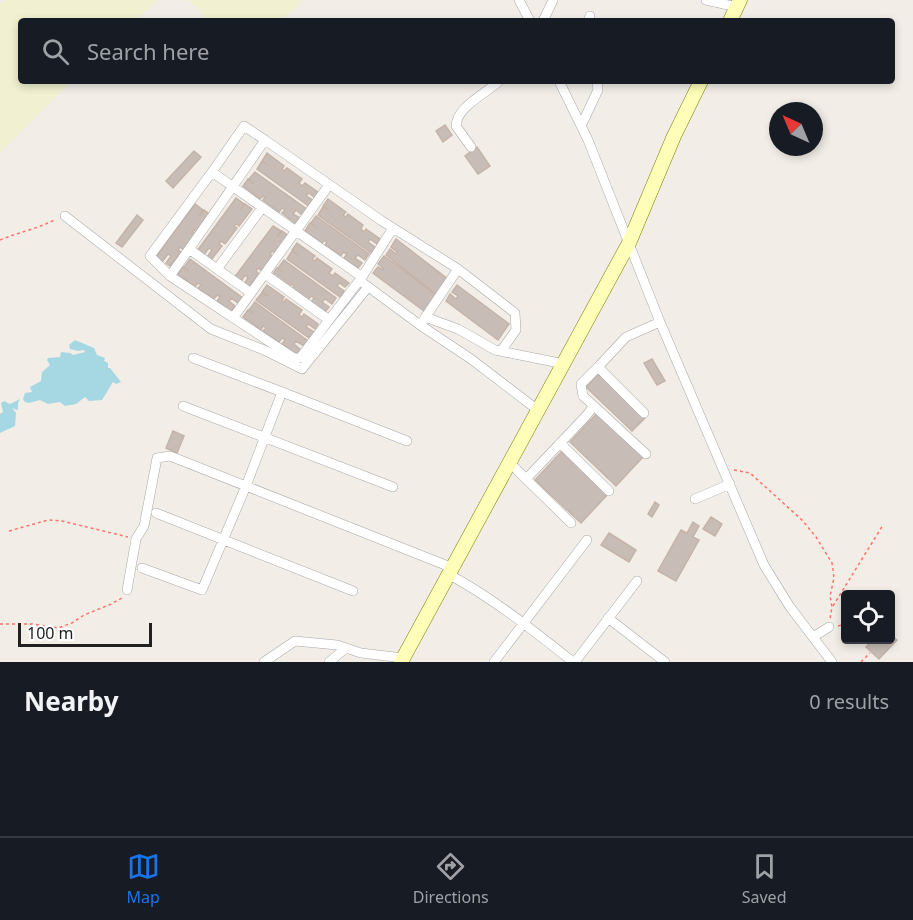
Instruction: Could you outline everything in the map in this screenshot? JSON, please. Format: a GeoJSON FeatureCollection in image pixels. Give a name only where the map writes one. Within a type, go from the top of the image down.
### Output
{"type":"FeatureCollection","features":[{"type":"Feature","properties":{"kind":"main road"},"geometry":{"type":"LineString","coordinates":[[731,18],[738,3]]}},
{"type":"Feature","properties":{"kind":"main road"},"geometry":{"type":"LineString","coordinates":[[402,660],[452,572],[629,243],[674,136],[700,84]]}},
{"type":"Feature","properties":{"kind":"street"},"geometry":{"type":"LineString","coordinates":[[519,0],[528,18]]}},
{"type":"Feature","properties":{"kind":"street"},"geometry":{"type":"LineString","coordinates":[[544,18],[553,0]]}},
{"type":"Feature","properties":{"kind":"street"},"geometry":{"type":"LineString","coordinates":[[706,0],[738,3]]}},
{"type":"Feature","properties":{"kind":"street"},"geometry":{"type":"LineString","coordinates":[[471,147],[456,126],[456,122],[462,112],[495,84]]}},
{"type":"Feature","properties":{"kind":"street"},"geometry":{"type":"LineString","coordinates":[[560,84],[581,126],[660,322],[764,565],[790,607],[832,662]]}},
{"type":"Feature","properties":{"kind":"street"},"geometry":{"type":"LineString","coordinates":[[581,126],[598,90],[597,84]]}},
{"type":"Feature","properties":{"kind":"street"},"geometry":{"type":"LineString","coordinates":[[393,228],[360,279],[300,358],[294,358],[170,276],[150,256],[244,126],[393,228],[458,269],[515,313],[516,330],[501,351]]}},
{"type":"Feature","properties":{"kind":"street"},"geometry":{"type":"LineString","coordinates":[[170,276],[265,140]]}},
{"type":"Feature","properties":{"kind":"street"},"geometry":{"type":"LineString","coordinates":[[212,172],[296,231],[369,287],[422,321],[539,411]]}},
{"type":"Feature","properties":{"kind":"street"},"geometry":{"type":"LineString","coordinates":[[233,318],[329,185]]}},
{"type":"Feature","properties":{"kind":"street"},"geometry":{"type":"LineString","coordinates":[[217,269],[262,208]]}},
{"type":"Feature","properties":{"kind":"street"},"geometry":{"type":"LineString","coordinates":[[65,216],[211,329],[264,350],[302,369],[369,287]]}},
{"type":"Feature","properties":{"kind":"street"},"geometry":{"type":"LineString","coordinates":[[189,249],[251,293]]}},
{"type":"Feature","properties":{"kind":"street"},"geometry":{"type":"LineString","coordinates":[[422,321],[458,269]]}},
{"type":"Feature","properties":{"kind":"street"},"geometry":{"type":"LineString","coordinates":[[265,274],[329,320]]}},
{"type":"Feature","properties":{"kind":"street"},"geometry":{"type":"LineString","coordinates":[[422,321],[458,329],[495,350],[564,364]]}},
{"type":"Feature","properties":{"kind":"street"},"geometry":{"type":"LineString","coordinates":[[646,454],[583,396],[581,384],[626,337],[660,322]]}},
{"type":"Feature","properties":{"kind":"street"},"geometry":{"type":"LineString","coordinates":[[193,358],[407,441]]}},
{"type":"Feature","properties":{"kind":"street"},"geometry":{"type":"LineString","coordinates":[[598,367],[644,413]]}},
{"type":"Feature","properties":{"kind":"street"},"geometry":{"type":"LineString","coordinates":[[142,568],[202,590],[246,486],[282,392]]}},
{"type":"Feature","properties":{"kind":"street"},"geometry":{"type":"LineString","coordinates":[[183,406],[393,487]]}},
{"type":"Feature","properties":{"kind":"street"},"geometry":{"type":"LineString","coordinates":[[526,479],[594,406]]}},
{"type":"Feature","properties":{"kind":"street"},"geometry":{"type":"LineString","coordinates":[[560,443],[609,491]]}},
{"type":"Feature","properties":{"kind":"street"},"geometry":{"type":"LineString","coordinates":[[127,590],[136,540],[144,526],[157,458],[170,456],[452,572],[574,662],[637,580]]}},
{"type":"Feature","properties":{"kind":"street"},"geometry":{"type":"LineString","coordinates":[[510,463],[571,524]]}},
{"type":"Feature","properties":{"kind":"street"},"geometry":{"type":"LineString","coordinates":[[695,499],[730,484]]}},
{"type":"Feature","properties":{"kind":"street"},"geometry":{"type":"LineString","coordinates":[[156,513],[353,591]]}},
{"type":"Feature","properties":{"kind":"street"},"geometry":{"type":"LineString","coordinates":[[494,662],[587,540]]}},
{"type":"Feature","properties":{"kind":"street"},"geometry":{"type":"LineString","coordinates":[[608,618],[665,662]]}},
{"type":"Feature","properties":{"kind":"street"},"geometry":{"type":"LineString","coordinates":[[813,638],[829,627]]}},
{"type":"Feature","properties":{"kind":"street"},"geometry":{"type":"LineString","coordinates":[[264,662],[295,641],[337,645],[362,653],[402,660]]}},
{"type":"Feature","properties":{"kind":"street"},"geometry":{"type":"LineString","coordinates":[[329,662],[346,648]]}},
{"type":"Feature","properties":{"kind":"path"},"geometry":{"type":"LineString","coordinates":[[0,240],[27,229],[40,228],[65,216]]}},
{"type":"Feature","properties":{"kind":"path"},"geometry":{"type":"LineString","coordinates":[[725,473],[735,469],[750,473],[802,520],[816,537],[832,562],[834,578],[830,596],[832,607],[829,627]]}},
{"type":"Feature","properties":{"kind":"path"},"geometry":{"type":"LineString","coordinates":[[9,531],[48,520],[62,521],[128,537],[140,532]]}},
{"type":"Feature","properties":{"kind":"path"},"geometry":{"type":"LineString","coordinates":[[832,607],[882,525]]}},
{"type":"Feature","properties":{"kind":"path"},"geometry":{"type":"LineString","coordinates":[[0,624],[33,624],[58,628],[110,605],[122,597],[127,590]]}},
{"type":"Feature","properties":{"kind":"path"},"geometry":{"type":"LineString","coordinates":[[861,662],[870,654]]}},
{"type":"Feature","properties":{"kind":"green space"},"geometry":{"type":"Polygon","coordinates":[[[4,0],[158,0],[138,18],[18,18],[18,84],[69,84],[0,153],[0,4],[4,0]]]}},
{"type":"Feature","properties":{"kind":"green space"},"geometry":{"type":"Polygon","coordinates":[[[189,0],[303,0],[285,18],[206,18],[189,0]]]}},
{"type":"Feature","properties":{"kind":"water"},"geometry":{"type":"Polygon","coordinates":[[[75,340],[94,348],[97,355],[105,358],[104,361],[108,363],[108,368],[121,382],[116,384],[113,382],[102,400],[89,401],[85,397],[76,404],[65,406],[60,402],[48,404],[40,400],[25,402],[23,399],[25,393],[32,392],[30,387],[41,381],[42,372],[50,365],[48,358],[60,357],[61,352],[73,355],[85,352],[70,349],[69,345],[75,340]]]}},
{"type":"Feature","properties":{"kind":"water"},"geometry":{"type":"Polygon","coordinates":[[[20,399],[18,409],[12,408],[16,413],[15,426],[0,433],[0,414],[3,412],[1,403],[4,401],[10,404],[20,399]]]}},
{"type":"Feature","properties":{"kind":"building"},"geometry":{"type":"Polygon","coordinates":[[[445,125],[452,135],[443,142],[436,131],[445,125]]]}},
{"type":"Feature","properties":{"kind":"building"},"geometry":{"type":"Polygon","coordinates":[[[477,147],[490,166],[478,174],[465,156],[477,147]]]}},
{"type":"Feature","properties":{"kind":"building"},"geometry":{"type":"Polygon","coordinates":[[[194,151],[201,157],[173,188],[166,181],[194,151]]]}},
{"type":"Feature","properties":{"kind":"building"},"geometry":{"type":"Polygon","coordinates":[[[267,153],[284,166],[282,169],[284,171],[287,168],[302,179],[299,183],[302,186],[305,183],[319,193],[315,198],[309,193],[306,196],[314,201],[310,207],[257,169],[267,153]]]}},
{"type":"Feature","properties":{"kind":"building"},"geometry":{"type":"Polygon","coordinates":[[[255,172],[308,210],[303,216],[296,210],[293,214],[300,218],[296,224],[282,213],[285,210],[282,208],[279,212],[263,200],[265,197],[260,199],[243,186],[248,179],[254,184],[249,179],[255,172]]]}},
{"type":"Feature","properties":{"kind":"building"},"geometry":{"type":"Polygon","coordinates":[[[236,198],[244,204],[240,210],[245,204],[252,209],[239,226],[236,224],[234,226],[237,228],[225,244],[221,241],[219,244],[222,246],[211,260],[207,257],[212,250],[209,248],[203,256],[197,251],[236,198]]]}},
{"type":"Feature","properties":{"kind":"building"},"geometry":{"type":"Polygon","coordinates":[[[328,199],[346,212],[343,215],[346,217],[348,214],[363,225],[361,229],[364,232],[366,229],[380,239],[377,244],[370,239],[368,242],[375,247],[371,253],[318,215],[323,207],[329,211],[323,206],[328,199]]]}},
{"type":"Feature","properties":{"kind":"building"},"geometry":{"type":"Polygon","coordinates":[[[195,204],[203,210],[199,216],[204,210],[211,215],[198,232],[194,230],[196,234],[184,250],[180,247],[178,250],[181,252],[170,266],[166,263],[171,256],[168,254],[162,262],[156,257],[195,204]]]}},
{"type":"Feature","properties":{"kind":"building"},"geometry":{"type":"Polygon","coordinates":[[[137,215],[143,220],[122,247],[116,243],[137,215]]]}},
{"type":"Feature","properties":{"kind":"building"},"geometry":{"type":"Polygon","coordinates":[[[316,216],[369,254],[365,260],[358,255],[355,258],[362,263],[358,268],[344,258],[347,254],[343,252],[341,256],[325,245],[327,242],[325,240],[322,243],[305,231],[310,223],[316,227],[311,223],[316,216]]]}},
{"type":"Feature","properties":{"kind":"building"},"geometry":{"type":"Polygon","coordinates":[[[273,226],[281,231],[277,237],[282,231],[289,236],[276,254],[272,251],[270,254],[273,256],[262,271],[258,268],[256,271],[259,274],[248,288],[244,284],[248,278],[245,275],[240,283],[234,278],[273,226]]]}},
{"type":"Feature","properties":{"kind":"building"},"geometry":{"type":"Polygon","coordinates":[[[396,239],[449,280],[437,295],[386,255],[390,249],[396,254],[397,252],[391,247],[396,239]]]}},
{"type":"Feature","properties":{"kind":"building"},"geometry":{"type":"Polygon","coordinates":[[[297,243],[315,256],[312,259],[315,261],[317,258],[332,269],[329,273],[333,276],[335,273],[349,283],[345,287],[339,283],[337,286],[344,291],[340,297],[287,259],[292,251],[298,255],[292,250],[297,243]]]}},
{"type":"Feature","properties":{"kind":"building"},"geometry":{"type":"Polygon","coordinates":[[[384,256],[436,295],[424,311],[373,273],[378,267],[384,269],[378,264],[384,256]]]}},
{"type":"Feature","properties":{"kind":"building"},"geometry":{"type":"Polygon","coordinates":[[[190,259],[243,298],[238,303],[231,298],[229,301],[235,306],[231,311],[217,301],[220,297],[217,295],[214,299],[198,288],[201,285],[198,283],[195,287],[178,274],[183,267],[189,271],[184,267],[190,259]]]}},
{"type":"Feature","properties":{"kind":"building"},"geometry":{"type":"Polygon","coordinates":[[[284,260],[336,298],[332,304],[325,299],[322,302],[329,307],[325,312],[311,302],[314,298],[311,296],[308,300],[292,289],[294,286],[292,284],[289,287],[272,275],[277,268],[283,272],[278,268],[284,260]]]}},
{"type":"Feature","properties":{"kind":"building"},"geometry":{"type":"Polygon","coordinates":[[[267,285],[284,297],[282,301],[286,299],[302,310],[299,315],[302,317],[304,314],[318,324],[315,329],[308,324],[306,327],[314,332],[309,338],[256,300],[262,293],[268,296],[262,292],[267,285]]]}},
{"type":"Feature","properties":{"kind":"building"},"geometry":{"type":"Polygon","coordinates":[[[457,285],[509,324],[498,340],[446,301],[450,294],[456,299],[458,296],[452,292],[457,285]]]}},
{"type":"Feature","properties":{"kind":"building"},"geometry":{"type":"Polygon","coordinates":[[[255,302],[308,341],[304,346],[296,341],[294,344],[300,349],[296,354],[282,344],[285,340],[282,338],[279,342],[263,331],[266,328],[263,326],[261,330],[243,317],[248,310],[254,314],[249,310],[255,302]]]}},
{"type":"Feature","properties":{"kind":"building"},"geometry":{"type":"Polygon","coordinates":[[[652,359],[665,381],[657,385],[644,363],[652,359]]]}},
{"type":"Feature","properties":{"kind":"building"},"geometry":{"type":"Polygon","coordinates":[[[599,374],[645,418],[632,431],[586,387],[599,374]]]}},
{"type":"Feature","properties":{"kind":"building"},"geometry":{"type":"Polygon","coordinates":[[[597,413],[643,457],[616,486],[570,442],[597,413]]]}},
{"type":"Feature","properties":{"kind":"building"},"geometry":{"type":"Polygon","coordinates":[[[173,431],[184,436],[177,453],[166,448],[173,431]]]}},
{"type":"Feature","properties":{"kind":"building"},"geometry":{"type":"Polygon","coordinates":[[[562,451],[608,494],[581,523],[535,480],[562,451]]]}},
{"type":"Feature","properties":{"kind":"building"},"geometry":{"type":"Polygon","coordinates":[[[655,502],[659,505],[652,517],[648,514],[655,502]]]}},
{"type":"Feature","properties":{"kind":"building"},"geometry":{"type":"Polygon","coordinates":[[[711,517],[722,524],[715,536],[703,529],[711,517]]]}},
{"type":"Feature","properties":{"kind":"building"},"geometry":{"type":"Polygon","coordinates":[[[693,522],[699,526],[693,537],[699,540],[676,581],[658,571],[681,530],[687,533],[693,522]]]}},
{"type":"Feature","properties":{"kind":"building"},"geometry":{"type":"Polygon","coordinates":[[[609,533],[636,550],[629,562],[601,545],[609,533]]]}},
{"type":"Feature","properties":{"kind":"building"},"geometry":{"type":"Polygon","coordinates":[[[869,644],[893,644],[879,659],[866,647],[869,644]]]}}]}
